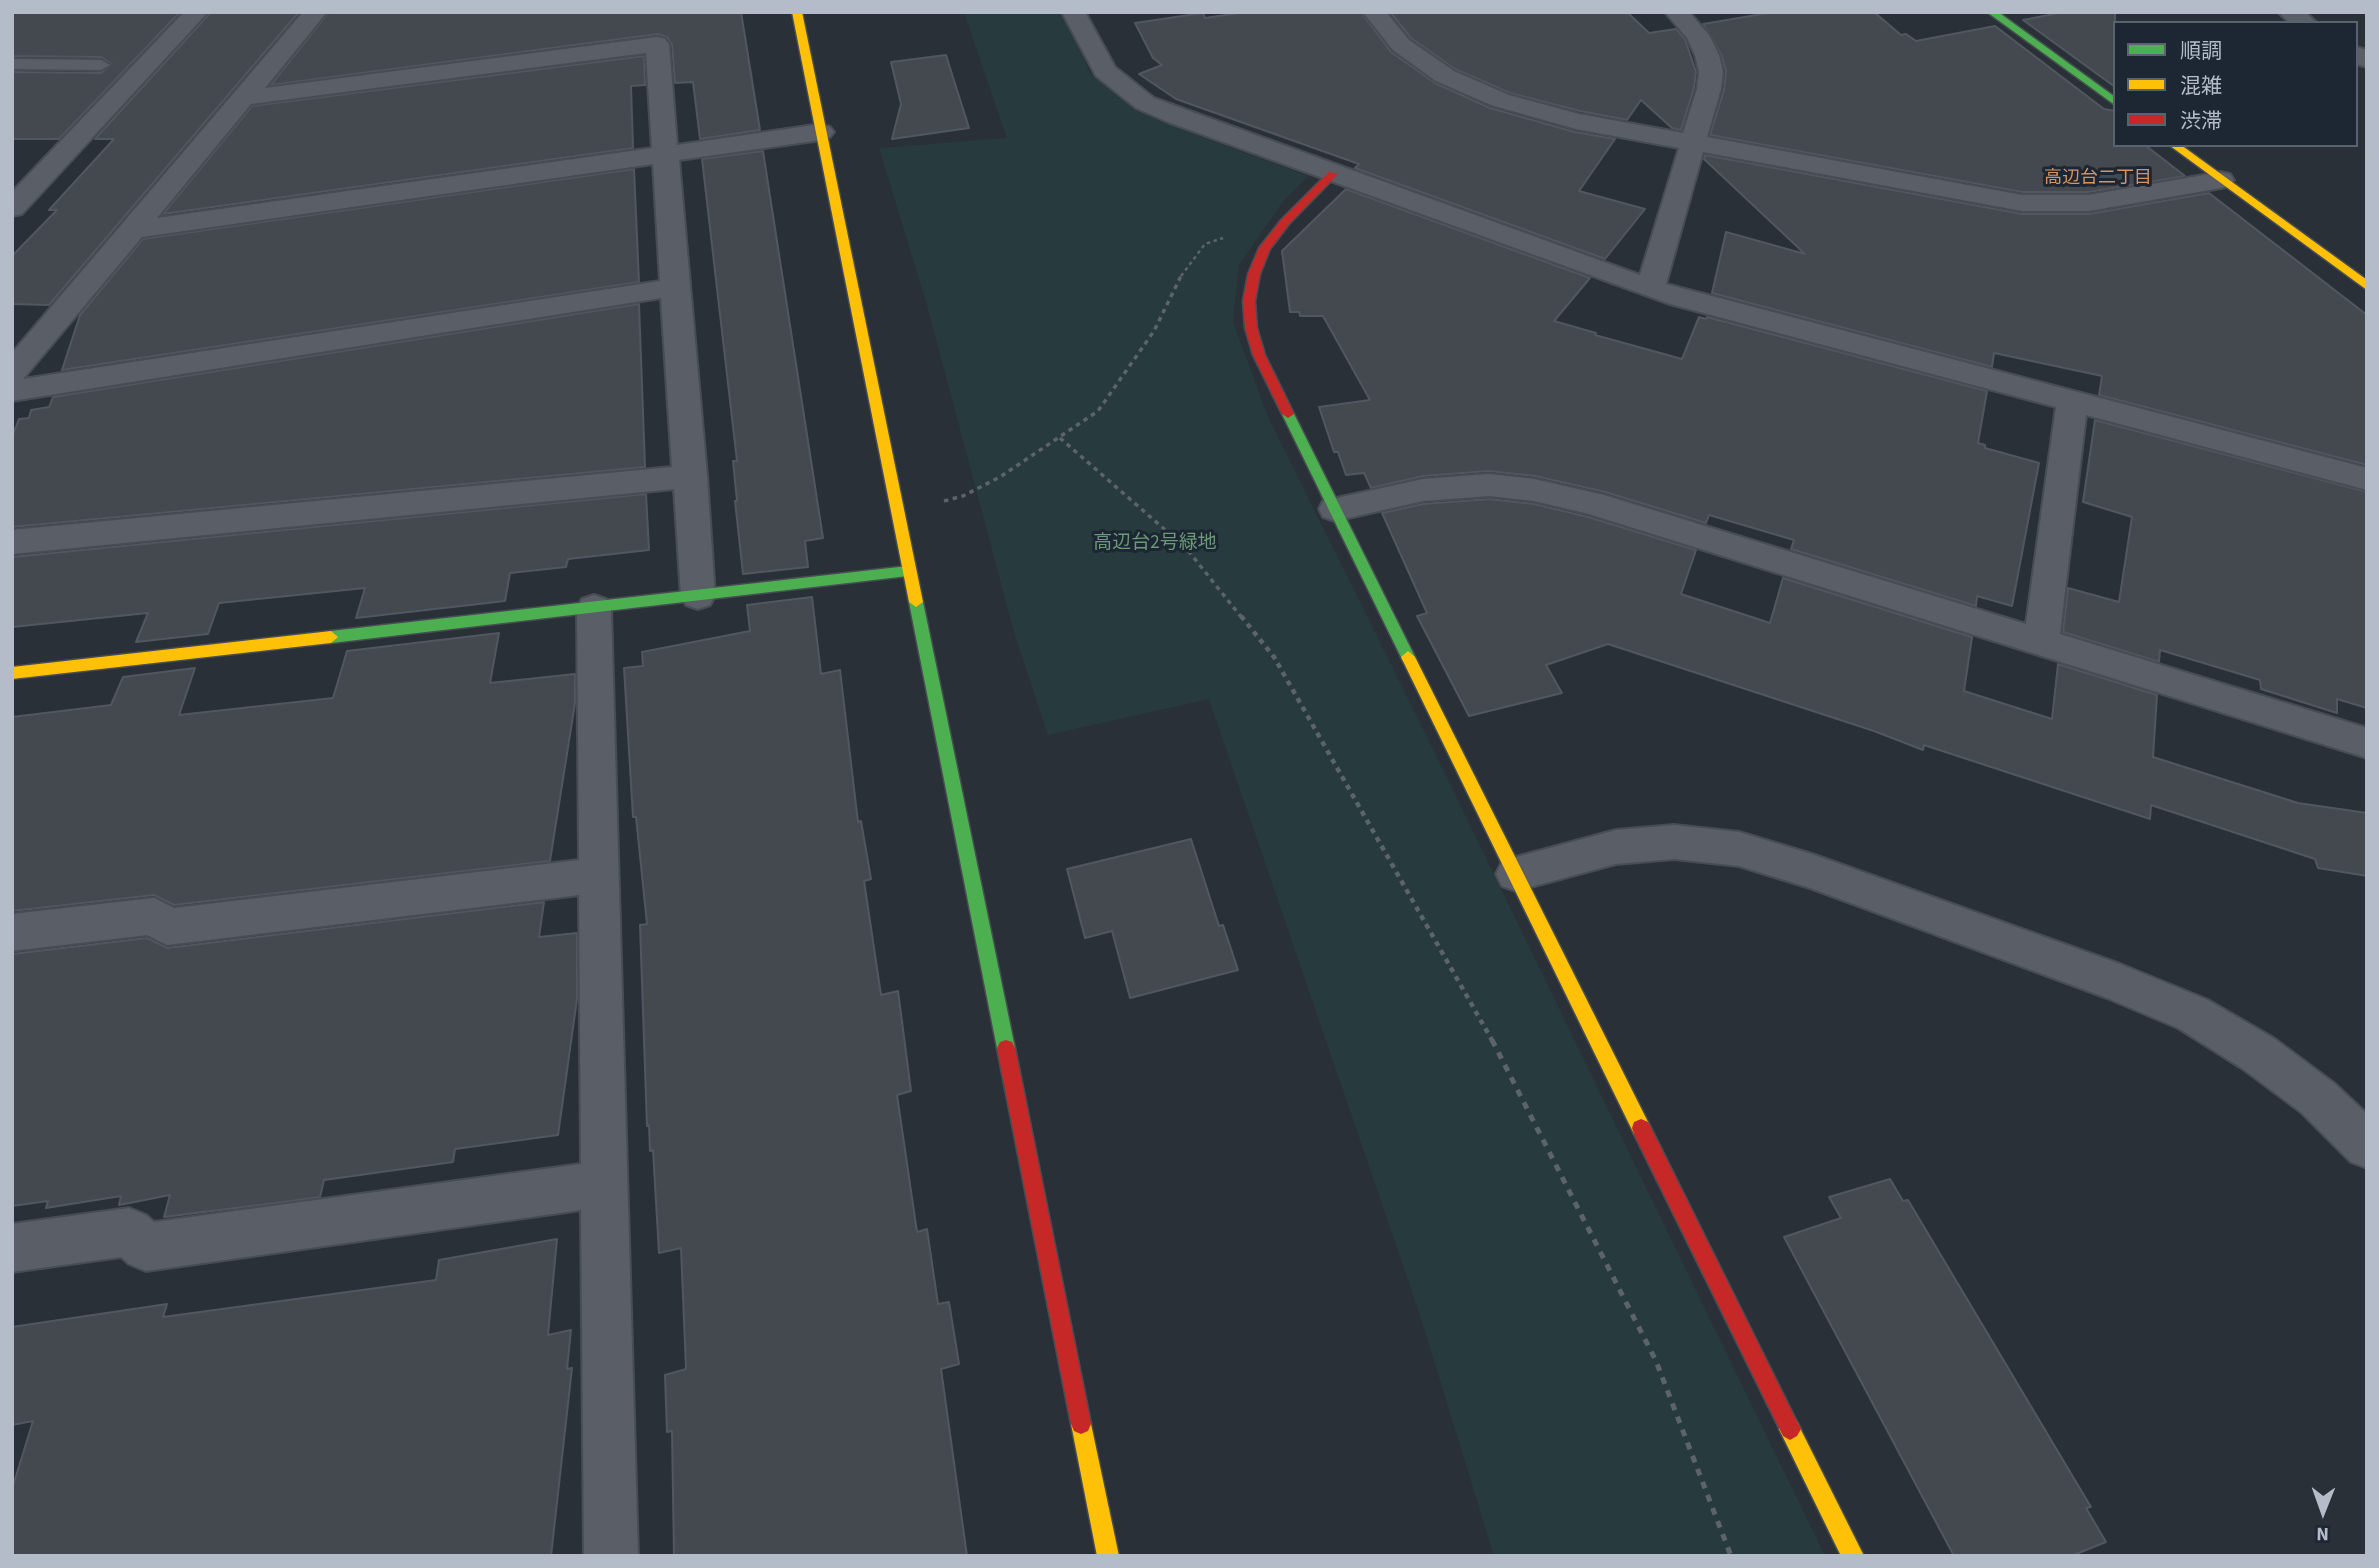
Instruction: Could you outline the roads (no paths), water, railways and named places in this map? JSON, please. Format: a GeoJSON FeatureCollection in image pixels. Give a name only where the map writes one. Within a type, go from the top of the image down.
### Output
{"type":"FeatureCollection","features":[{"type":"Feature","properties":{"kind":"street"},"geometry":{"type":"LineString","coordinates":[[12,208],[197,12]]}},
{"type":"Feature","properties":{"kind":"street"},"geometry":{"type":"LineString","coordinates":[[12,373],[316,12]]}},
{"type":"Feature","properties":{"kind":"street"},"geometry":{"type":"LineString","coordinates":[[797,12],[1108,1556]]}},
{"type":"Feature","properties":{"kind":"street"},"geometry":{"type":"LineString","coordinates":[[1073,12],[1105,71],[1145,103],[1333,174],[1650,288],[2367,480]]}},
{"type":"Feature","properties":{"kind":"street"},"geometry":{"type":"LineString","coordinates":[[1374,12],[1401,45],[1422,62],[1445,76],[1500,100],[1539,113],[2022,203],[2089,203],[2221,180]]}},
{"type":"Feature","properties":{"kind":"street"},"geometry":{"type":"LineString","coordinates":[[1650,288],[1709,89],[1711,72],[1707,55],[1697,35],[1676,12]]}},
{"type":"Feature","properties":{"kind":"street"},"geometry":{"type":"LineString","coordinates":[[1992,12],[2113,101]]}},
{"type":"Feature","properties":{"kind":"street"},"geometry":{"type":"LineString","coordinates":[[243,98],[657,44],[698,596]]}},
{"type":"Feature","properties":{"kind":"street"},"geometry":{"type":"LineString","coordinates":[[2358,55],[2367,60],[2358,62]]}},
{"type":"Feature","properties":{"kind":"street"},"geometry":{"type":"LineString","coordinates":[[132,230],[821,132]]}},
{"type":"Feature","properties":{"kind":"street"},"geometry":{"type":"LineString","coordinates":[[2177,147],[2367,286]]}},
{"type":"Feature","properties":{"kind":"street"},"geometry":{"type":"LineString","coordinates":[[1333,174],[1275,235],[1265,248],[1254,274],[1249,301],[1251,328],[1259,355],[1853,1556]]}},
{"type":"Feature","properties":{"kind":"street"},"geometry":{"type":"LineString","coordinates":[[12,391],[676,287]]}},
{"type":"Feature","properties":{"kind":"street"},"geometry":{"type":"LineString","coordinates":[[2041,642],[2072,401]]}},
{"type":"Feature","properties":{"kind":"street"},"geometry":{"type":"LineString","coordinates":[[12,542],[691,476]]}},
{"type":"Feature","properties":{"kind":"street"},"geometry":{"type":"LineString","coordinates":[[1335,509],[1456,486],[1489,485],[1534,489],[1592,503],[2367,743]]}},
{"type":"Feature","properties":{"kind":"street"},"geometry":{"type":"LineString","coordinates":[[12,673],[908,571]]}},
{"type":"Feature","properties":{"kind":"street"},"geometry":{"type":"LineString","coordinates":[[594,608],[611,1556]]}},
{"type":"Feature","properties":{"kind":"street"},"geometry":{"type":"LineString","coordinates":[[1516,874],[1616,847],[1674,842],[1739,849],[1812,871],[2120,983],[2193,1014],[2259,1054],[2318,1098],[2367,1146]]}},
{"type":"Feature","properties":{"kind":"street"},"geometry":{"type":"LineString","coordinates":[[12,933],[154,916],[167,928],[599,875]]}},
{"type":"Feature","properties":{"kind":"street"},"geometry":{"type":"LineString","coordinates":[[12,1248],[129,1231],[146,1247],[604,1184]]}},
{"type":"Feature","properties":{"kind":"lane"},"geometry":{"type":"LineString","coordinates":[[12,64],[101,65]]}},
{"type":"Feature","properties":{"kind":"district","name":"高辺台二丁目"},"geometry":{"type":"Point","coordinates":[2098,179]}},
{"type":"Feature","properties":{"kind":"park label","name":"高辺台2号緑地"},"geometry":{"type":"Point","coordinates":[1155,544]}}]}
